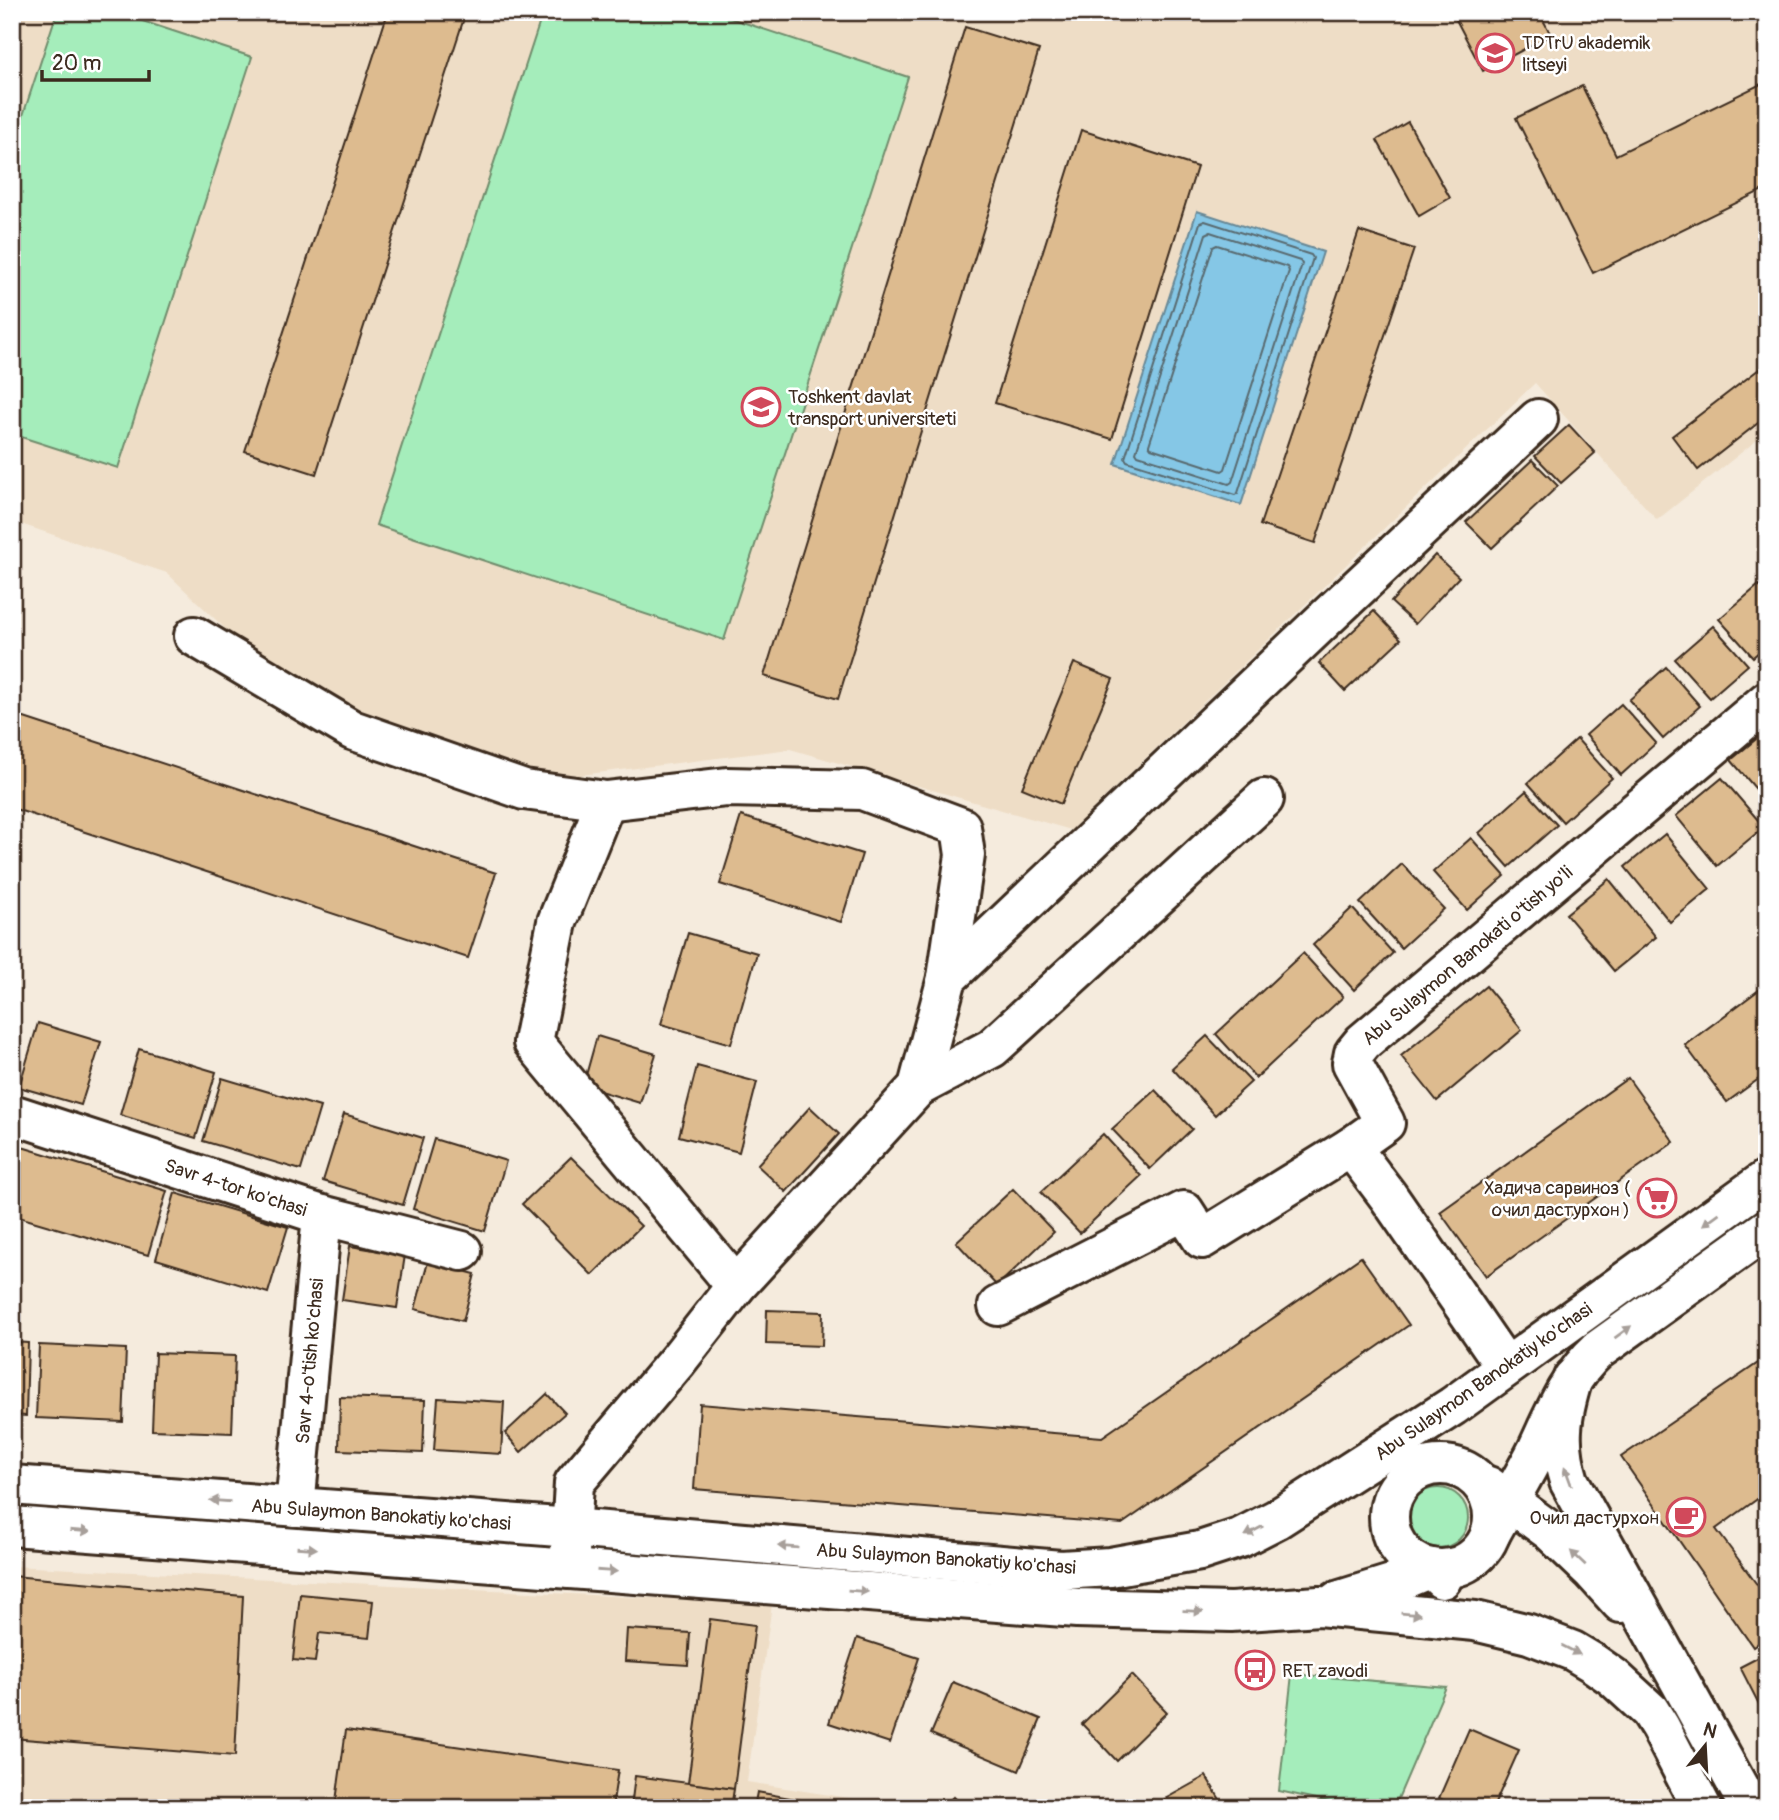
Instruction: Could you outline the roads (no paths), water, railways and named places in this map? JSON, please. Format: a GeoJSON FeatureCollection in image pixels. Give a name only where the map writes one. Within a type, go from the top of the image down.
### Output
{"type":"FeatureCollection","features":[{"type":"Feature","properties":{"kind":"street"},"geometry":{"type":"LineString","coordinates":[[947,978],[1538,419]]}},
{"type":"Feature","properties":{"kind":"street"},"geometry":{"type":"LineString","coordinates":[[194,636],[352,730],[524,790],[606,801],[727,787],[862,790],[961,827],[965,855],[947,978],[918,1087]]}},
{"type":"Feature","properties":{"kind":"street","name":"Abu Sulaymon Banokati o'tish yo'li"},"geometry":{"type":"LineString","coordinates":[[998,1306],[1184,1211],[1202,1239],[1385,1123],[1352,1063],[1354,1053],[1363,1042],[1767,701]]}},
{"type":"Feature","properties":{"kind":"street"},"geometry":{"type":"LineString","coordinates":[[569,1569],[574,1483],[678,1360],[736,1286],[918,1087],[992,1048],[1264,799]]}},
{"type":"Feature","properties":{"kind":"street"},"geometry":{"type":"LineString","coordinates":[[606,801],[557,922],[533,1042],[736,1286]]}},
{"type":"Feature","properties":{"kind":"street","name":"Savr 4-tor ko'chasi"},"geometry":{"type":"LineString","coordinates":[[12,1114],[323,1215],[462,1251]]}},
{"type":"Feature","properties":{"kind":"street"},"geometry":{"type":"LineString","coordinates":[[1351,1147],[1506,1367]]}},
{"type":"Feature","properties":{"kind":"street","name":"Abu Sulaymon Banokatiy ko'chasi"},"geometry":{"type":"LineString","coordinates":[[12,1485],[571,1528],[1062,1570],[1110,1567],[1200,1551],[1240,1538],[1277,1519],[1453,1406],[1767,1179]]}},
{"type":"Feature","properties":{"kind":"street","name":"Savr 4-o'tish ko'chasi"},"geometry":{"type":"LineString","coordinates":[[295,1507],[323,1215]]}},
{"type":"Feature","properties":{"kind":"street"},"geometry":{"type":"LineString","coordinates":[[1453,1406],[1414,1473],[1402,1483],[1393,1496],[1389,1511],[1395,1541],[1416,1563],[1431,1568],[1447,1569],[1461,1565],[1474,1558],[1484,1546],[1573,1378],[1585,1362],[1767,1229]]}},
{"type":"Feature","properties":{"kind":"street"},"geometry":{"type":"LineString","coordinates":[[1573,1378],[1564,1405],[1561,1432],[1562,1457],[1569,1481],[1750,1808]]}},
{"type":"Feature","properties":{"kind":"street"},"geometry":{"type":"LineString","coordinates":[[1313,1496],[1414,1473],[1428,1467],[1444,1465],[1459,1468],[1473,1476],[1500,1517],[1550,1531],[1592,1571],[1631,1615],[1695,1707]]}},
{"type":"Feature","properties":{"kind":"street","name":"Abu Sulaymon Banokatiy ko'chasi"},"geometry":{"type":"LineString","coordinates":[[12,1525],[1077,1608],[1231,1612],[1319,1606],[1475,1621],[1552,1641],[1614,1677],[1650,1711],[1702,1808]]}},
{"type":"Feature","properties":{"kind":"street"},"geometry":{"type":"LineString","coordinates":[[1319,1606],[1395,1583],[1431,1568]]}},
{"type":"Feature","properties":{"kind":"street"},"geometry":{"type":"LineString","coordinates":[[1431,1568],[1458,1596],[1507,1628]]}},
{"type":"Feature","properties":{"kind":"water"},"geometry":{"type":"Polygon","coordinates":[[[1197,211],[1323,252],[1241,505],[1115,464],[1197,211]]]}},
{"type":"Feature","properties":{"kind":"place","name":"TDTrU akademik litseyi"},"geometry":{"type":"Point","coordinates":[1495,53]}},
{"type":"Feature","properties":{"kind":"place","name":"Toshkent davlat transport universiteti"},"geometry":{"type":"Point","coordinates":[761,407]}},
{"type":"Feature","properties":{"kind":"place","name":"Хадича сарвиноз ( очил дастурхон )"},"geometry":{"type":"Point","coordinates":[1657,1198]}},
{"type":"Feature","properties":{"kind":"place","name":"Очил дастурхон"},"geometry":{"type":"Point","coordinates":[1686,1517]}},
{"type":"Feature","properties":{"kind":"place","name":"RET zavodi"},"geometry":{"type":"Point","coordinates":[1255,1670]}}]}
